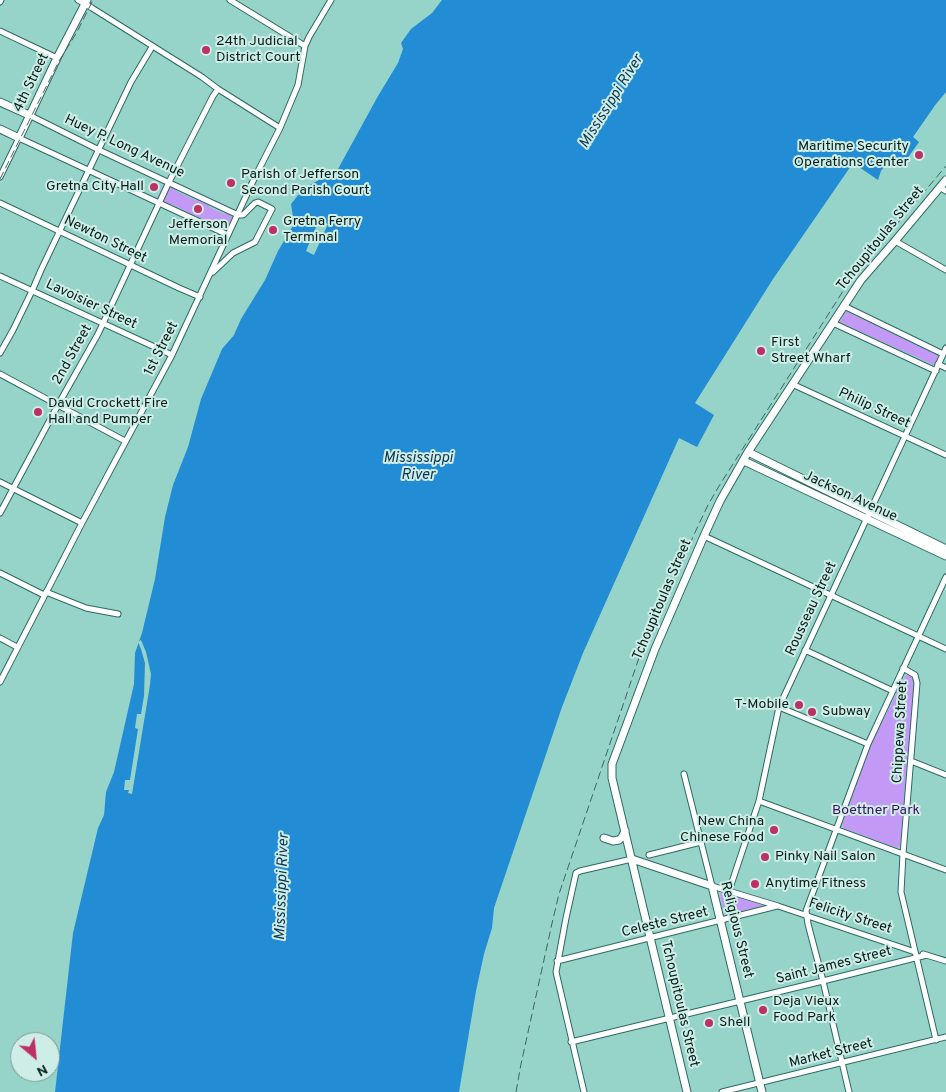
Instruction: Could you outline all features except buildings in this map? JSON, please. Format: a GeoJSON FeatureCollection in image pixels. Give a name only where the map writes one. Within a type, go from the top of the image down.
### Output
{"type":"FeatureCollection","features":[{"type":"Feature","properties":{"kind":"street"},"geometry":{"type":"LineString","coordinates":[[78,0],[86,2],[152,47],[280,128]]}},
{"type":"Feature","properties":{"kind":"street"},"geometry":{"type":"LineString","coordinates":[[230,0],[305,46]]}},
{"type":"Feature","properties":{"kind":"street","name":"1st Street"},"geometry":{"type":"LineString","coordinates":[[0,682],[172,355],[280,128],[298,85],[305,46],[330,0]]}},
{"type":"Feature","properties":{"kind":"street","name":"4th Street"},"geometry":{"type":"LineString","coordinates":[[0,177],[86,2]]}},
{"type":"Feature","properties":{"kind":"street"},"geometry":{"type":"LineString","coordinates":[[0,31],[57,58]]}},
{"type":"Feature","properties":{"kind":"street"},"geometry":{"type":"LineString","coordinates":[[0,353],[32,291],[40,270],[131,82],[152,47]]}},
{"type":"Feature","properties":{"kind":"street"},"geometry":{"type":"LineString","coordinates":[[170,182],[218,89]]}},
{"type":"Feature","properties":{"kind":"street","name":"Huey P. Long Avenue"},"geometry":{"type":"LineString","coordinates":[[0,102],[238,215]]}},
{"type":"Feature","properties":{"kind":"street"},"geometry":{"type":"LineString","coordinates":[[0,129],[228,236]]}},
{"type":"Feature","properties":{"kind":"street","name":"Tchoupitoulas Street"},"geometry":{"type":"LineString","coordinates":[[687,1092],[612,778],[612,764],[655,649],[704,536],[720,501],[748,452],[861,280],[946,180]]}},
{"type":"Feature","properties":{"kind":"street","name":"2nd Street"},"geometry":{"type":"LineString","coordinates":[[0,513],[104,323],[170,182]]}},
{"type":"Feature","properties":{"kind":"street"},"geometry":{"type":"LineString","coordinates":[[939,188],[946,191]]}},
{"type":"Feature","properties":{"kind":"street"},"geometry":{"type":"LineString","coordinates":[[210,275],[234,253],[255,242],[272,208],[258,202],[243,215],[238,215]]}},
{"type":"Feature","properties":{"kind":"street","name":"Newton Street"},"geometry":{"type":"LineString","coordinates":[[0,203],[200,297]]}},
{"type":"Feature","properties":{"kind":"street"},"geometry":{"type":"LineString","coordinates":[[896,241],[946,270]]}},
{"type":"Feature","properties":{"kind":"street","name":"Lavoisier Street"},"geometry":{"type":"LineString","coordinates":[[0,276],[172,355]]}},
{"type":"Feature","properties":{"kind":"street"},"geometry":{"type":"LineString","coordinates":[[844,306],[943,354]]}},
{"type":"Feature","properties":{"kind":"street"},"geometry":{"type":"LineString","coordinates":[[833,323],[936,370]]}},
{"type":"Feature","properties":{"kind":"street","name":"Rousseau Street"},"geometry":{"type":"LineString","coordinates":[[729,891],[759,801],[779,707],[946,348]]}},
{"type":"Feature","properties":{"kind":"street"},"geometry":{"type":"LineString","coordinates":[[938,364],[946,368]]}},
{"type":"Feature","properties":{"kind":"street"},"geometry":{"type":"LineString","coordinates":[[0,374],[126,441]]}},
{"type":"Feature","properties":{"kind":"street","name":"Philip Street"},"geometry":{"type":"LineString","coordinates":[[792,384],[946,455]]}},
{"type":"Feature","properties":{"kind":"street","name":"Jackson Avenue"},"geometry":{"type":"LineString","coordinates":[[748,452],[946,556]]}},
{"type":"Feature","properties":{"kind":"street","name":"Jackson Avenue"},"geometry":{"type":"LineString","coordinates":[[744,461],[946,549]]}},
{"type":"Feature","properties":{"kind":"street"},"geometry":{"type":"LineString","coordinates":[[0,482],[82,523]]}},
{"type":"Feature","properties":{"kind":"street"},"geometry":{"type":"LineString","coordinates":[[704,536],[946,649]]}},
{"type":"Feature","properties":{"kind":"street"},"geometry":{"type":"LineString","coordinates":[[0,573],[45,594],[86,608],[118,614]]}},
{"type":"Feature","properties":{"kind":"street"},"geometry":{"type":"LineString","coordinates":[[849,1092],[806,911],[868,744],[946,577]]}},
{"type":"Feature","properties":{"kind":"street"},"geometry":{"type":"LineString","coordinates":[[0,638],[17,647]]}},
{"type":"Feature","properties":{"kind":"street"},"geometry":{"type":"LineString","coordinates":[[805,650],[893,691]]}},
{"type":"Feature","properties":{"kind":"street","name":"Chippewa Street"},"geometry":{"type":"LineString","coordinates":[[903,668],[913,672],[917,678],[900,892],[936,1040]]}},
{"type":"Feature","properties":{"kind":"street"},"geometry":{"type":"LineString","coordinates":[[779,707],[868,744]]}},
{"type":"Feature","properties":{"kind":"street"},"geometry":{"type":"LineString","coordinates":[[911,761],[945,775],[946,768]]}},
{"type":"Feature","properties":{"kind":"street","name":"Religious Street"},"geometry":{"type":"LineString","coordinates":[[684,774],[762,1092]]}},
{"type":"Feature","properties":{"kind":"street"},"geometry":{"type":"LineString","coordinates":[[759,801],[946,870]]}},
{"type":"Feature","properties":{"kind":"street"},"geometry":{"type":"LineString","coordinates":[[604,838],[613,841],[619,840],[625,831]]}},
{"type":"Feature","properties":{"kind":"street"},"geometry":{"type":"LineString","coordinates":[[649,855],[701,842]]}},
{"type":"Feature","properties":{"kind":"street"},"geometry":{"type":"LineString","coordinates":[[584,1092],[556,972],[574,877],[580,871],[632,859]]}},
{"type":"Feature","properties":{"kind":"street","name":"Felicity Street"},"geometry":{"type":"LineString","coordinates":[[632,859],[778,906],[916,954]]}},
{"type":"Feature","properties":{"kind":"street","name":"Celeste Street"},"geometry":{"type":"LineString","coordinates":[[557,961],[778,906]]}},
{"type":"Feature","properties":{"kind":"street","name":"Saint James Street"},"geometry":{"type":"LineString","coordinates":[[571,1042],[823,981],[916,954],[927,955],[946,961]]}},
{"type":"Feature","properties":{"kind":"street","name":"Market Street"},"geometry":{"type":"LineString","coordinates":[[722,1092],[946,1038]]}},
{"type":"Feature","properties":{"kind":"green space"},"geometry":{"type":"Polygon","coordinates":[[[164,183],[180,189],[176,191],[195,200],[199,199],[212,204],[208,206],[223,214],[230,213],[232,223],[230,227],[223,231],[215,229],[219,227],[201,218],[196,219],[184,214],[188,212],[171,204],[166,205],[156,201],[164,183]]]}},
{"type":"Feature","properties":{"kind":"green space"},"geometry":{"type":"Polygon","coordinates":[[[846,311],[939,354],[934,365],[839,322],[846,311]]]}},
{"type":"Feature","properties":{"kind":"green space","name":"Boettner Park"},"geometry":{"type":"Polygon","coordinates":[[[906,675],[913,677],[914,682],[900,846],[897,848],[843,828],[842,825],[868,752],[906,675]]]}},
{"type":"Feature","properties":{"kind":"green space"},"geometry":{"type":"Polygon","coordinates":[[[722,892],[762,905],[762,908],[758,907],[728,916],[724,914],[720,895],[722,892]]]}},
{"type":"Feature","properties":{"kind":"water","name":"Mississippi River"},"geometry":{"type":"Polygon","coordinates":[[[442,0],[946,0],[946,92],[913,137],[919,142],[904,163],[890,159],[881,171],[878,180],[853,163],[773,279],[695,403],[714,415],[697,447],[679,438],[583,653],[562,707],[494,908],[492,928],[476,991],[459,1092],[55,1092],[56,1082],[60,1082],[60,1048],[73,933],[98,828],[104,815],[106,792],[114,772],[134,684],[135,653],[142,633],[155,579],[165,517],[173,485],[188,447],[201,399],[222,349],[234,335],[294,224],[291,204],[303,189],[338,169],[398,63],[403,49],[401,43],[411,29],[432,13],[442,0]]]}},
{"type":"Feature","properties":{"kind":"pier"},"geometry":{"type":"Polygon","coordinates":[[[319,220],[328,224],[314,255],[306,251],[319,220]]]}},
{"type":"Feature","properties":{"kind":"pier"},"geometry":{"type":"Polygon","coordinates":[[[141,640],[151,674],[132,794],[128,793],[129,790],[124,790],[125,780],[130,780],[138,729],[135,728],[137,714],[141,714],[144,696],[145,663],[138,642],[141,640]]]}},
{"type":"Feature","properties":{"kind":"railway"},"geometry":{"type":"LineString","coordinates":[[0,179],[59,61],[77,32],[93,0]]}},
{"type":"Feature","properties":{"kind":"railway"},"geometry":{"type":"LineString","coordinates":[[516,1092],[559,894],[642,649],[698,526],[719,486],[852,277],[946,166]]}},
{"type":"Feature","properties":{"kind":"place","name":"24th Judicial District Court"},"geometry":{"type":"Point","coordinates":[206,50]}},
{"type":"Feature","properties":{"kind":"place","name":"Maritime Security Operations Center"},"geometry":{"type":"Point","coordinates":[919,155]}},
{"type":"Feature","properties":{"kind":"place","name":"Parish of Jefferson Second Parish Court"},"geometry":{"type":"Point","coordinates":[231,183]}},
{"type":"Feature","properties":{"kind":"place","name":"Gretna City Hall"},"geometry":{"type":"Point","coordinates":[154,187]}},
{"type":"Feature","properties":{"kind":"place","name":"Jefferson Memorial"},"geometry":{"type":"Point","coordinates":[198,209]}},
{"type":"Feature","properties":{"kind":"place","name":"Gretna Ferry Terminal"},"geometry":{"type":"Point","coordinates":[273,230]}},
{"type":"Feature","properties":{"kind":"place","name":"First Street Wharf"},"geometry":{"type":"Point","coordinates":[761,351]}},
{"type":"Feature","properties":{"kind":"place","name":"David Crockett Fire Hall and Pumper"},"geometry":{"type":"Point","coordinates":[38,412]}},
{"type":"Feature","properties":{"kind":"place","name":"T-Mobile"},"geometry":{"type":"Point","coordinates":[799,705]}},
{"type":"Feature","properties":{"kind":"place","name":"Subway"},"geometry":{"type":"Point","coordinates":[812,712]}},
{"type":"Feature","properties":{"kind":"place","name":"New China Chinese Food"},"geometry":{"type":"Point","coordinates":[774,830]}},
{"type":"Feature","properties":{"kind":"place","name":"Pinky Nail Salon"},"geometry":{"type":"Point","coordinates":[765,857]}},
{"type":"Feature","properties":{"kind":"place","name":"Anytime Fitness"},"geometry":{"type":"Point","coordinates":[755,884]}},
{"type":"Feature","properties":{"kind":"place","name":"Deja Vieux Food Park"},"geometry":{"type":"Point","coordinates":[763,1010]}},
{"type":"Feature","properties":{"kind":"place","name":"Shell"},"geometry":{"type":"Point","coordinates":[709,1023]}}]}
